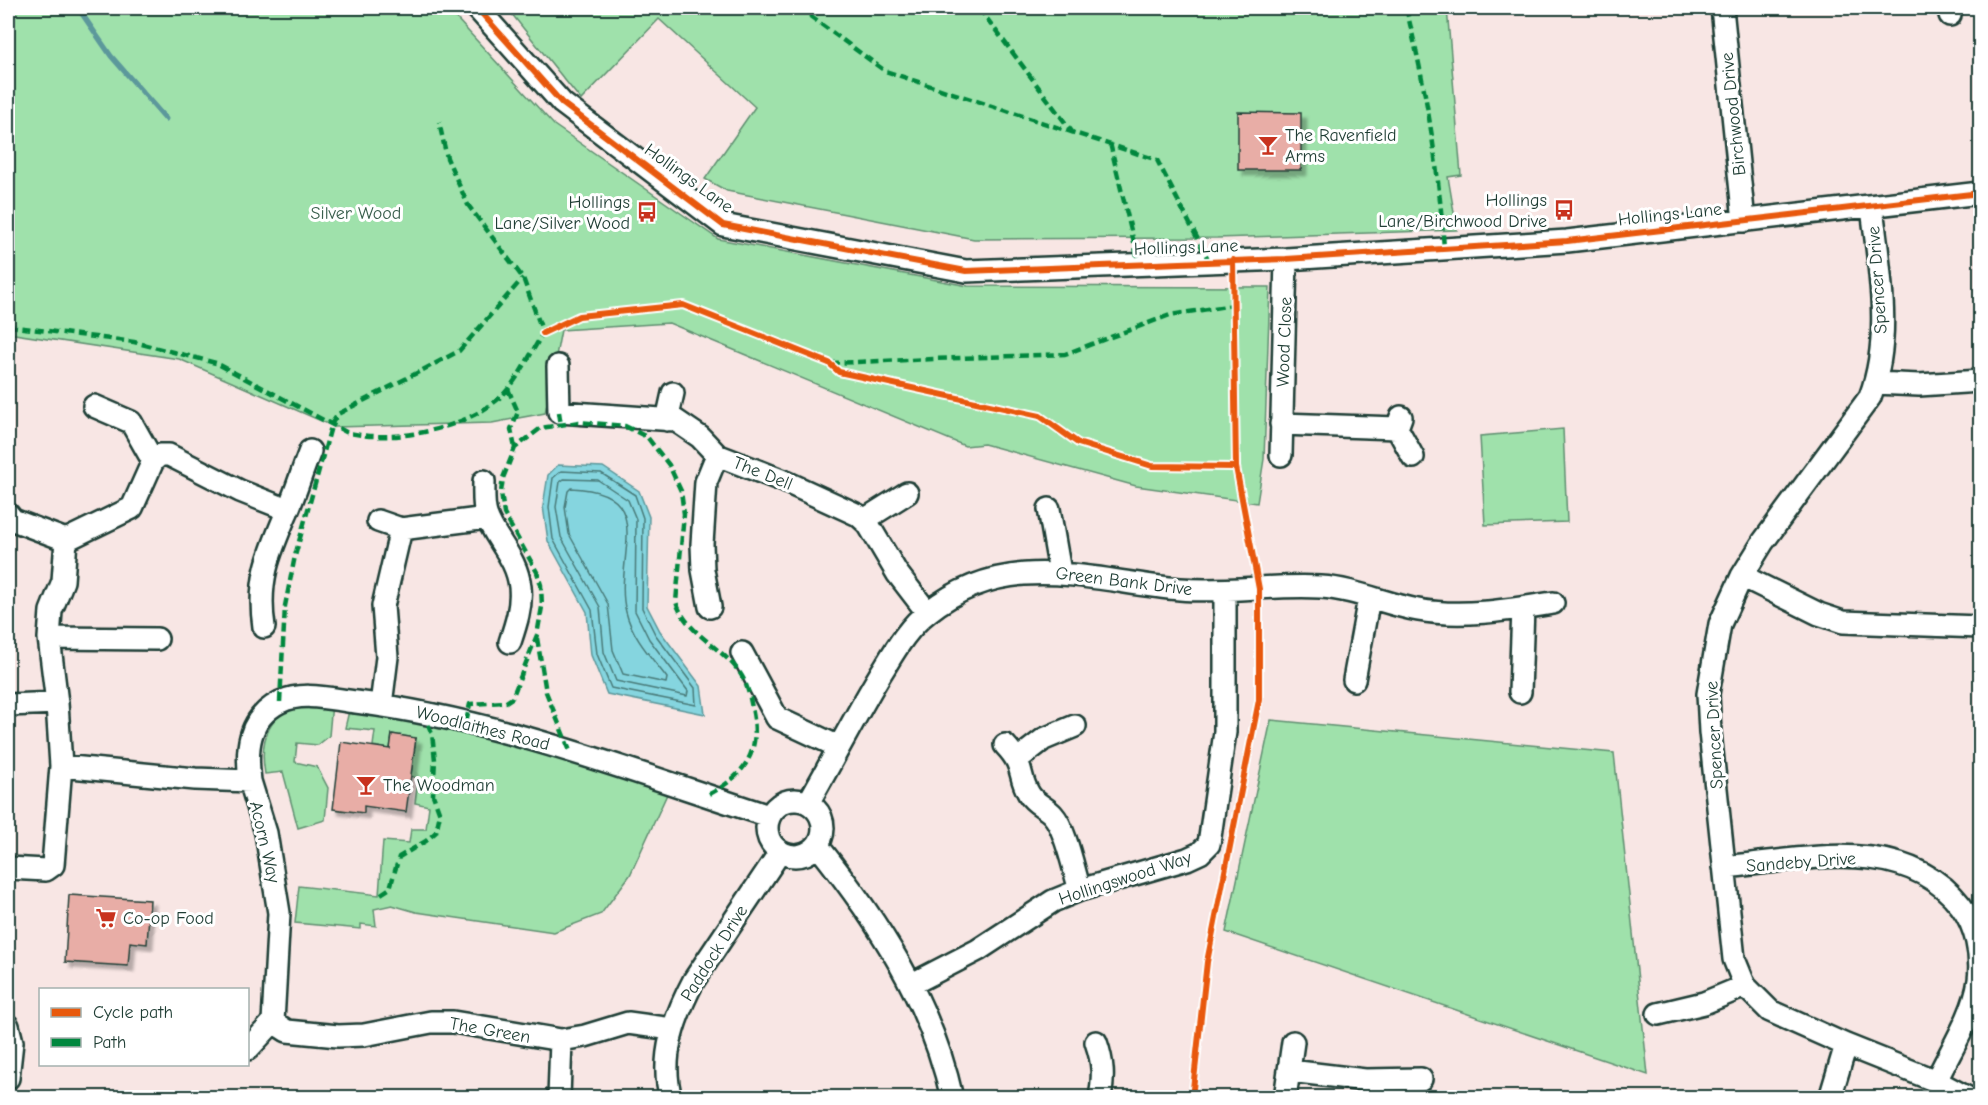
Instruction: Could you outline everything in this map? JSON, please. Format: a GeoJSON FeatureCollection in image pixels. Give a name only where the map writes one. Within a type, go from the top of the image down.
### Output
{"type":"FeatureCollection","features":[{"type":"Feature","properties":{"kind":"street","name":"Hollings Lane"},"geometry":{"type":"LineString","coordinates":[[477,8],[562,103],[723,225],[966,271],[1286,259],[1567,241],[1980,193]]}},
{"type":"Feature","properties":{"kind":"street","name":"Birchwood Drive"},"geometry":{"type":"LineString","coordinates":[[1722,8],[1744,221]]}},
{"type":"Feature","properties":{"kind":"street","name":"Spencer Drive"},"geometry":{"type":"LineString","coordinates":[[1872,207],[1883,306],[1882,337],[1875,383],[1870,396],[1794,499],[1742,576],[1720,624],[1708,694],[1724,867],[1734,959],[1745,986],[1770,1011],[1936,1081],[1968,1098]]}},
{"type":"Feature","properties":{"kind":"street","name":"Wood Close"},"geometry":{"type":"LineString","coordinates":[[1281,454],[1286,259]]}},
{"type":"Feature","properties":{"kind":"street","name":"The Dell"},"geometry":{"type":"LineString","coordinates":[[558,366],[559,412],[667,420],[683,425],[717,456],[784,481],[864,520]]}},
{"type":"Feature","properties":{"kind":"street"},"geometry":{"type":"LineString","coordinates":[[1875,383],[1919,385],[1980,381]]}},
{"type":"Feature","properties":{"kind":"street"},"geometry":{"type":"LineString","coordinates":[[667,420],[673,393]]}},
{"type":"Feature","properties":{"kind":"street"},"geometry":{"type":"LineString","coordinates":[[94,406],[131,422],[153,461]]}},
{"type":"Feature","properties":{"kind":"street"},"geometry":{"type":"LineString","coordinates":[[1281,424],[1399,422],[1413,457]]}},
{"type":"Feature","properties":{"kind":"street"},"geometry":{"type":"LineString","coordinates":[[264,627],[261,606],[267,557],[310,451]]}},
{"type":"Feature","properties":{"kind":"street"},"geometry":{"type":"LineString","coordinates":[[8,514],[13,520],[66,540],[108,522],[132,508],[153,461],[160,455],[169,455],[240,491],[288,510]]}},
{"type":"Feature","properties":{"kind":"street"},"geometry":{"type":"LineString","coordinates":[[710,607],[703,570],[702,544],[706,482],[717,456]]}},
{"type":"Feature","properties":{"kind":"street"},"geometry":{"type":"LineString","coordinates":[[484,481],[487,518],[510,554],[520,585],[519,611],[510,642]]}},
{"type":"Feature","properties":{"kind":"street"},"geometry":{"type":"LineString","coordinates":[[907,493],[864,520],[897,573],[927,612]]}},
{"type":"Feature","properties":{"kind":"street"},"geometry":{"type":"LineString","coordinates":[[1048,509],[1060,572]]}},
{"type":"Feature","properties":{"kind":"street"},"geometry":{"type":"LineString","coordinates":[[378,521],[401,529],[487,518]]}},
{"type":"Feature","properties":{"kind":"street"},"geometry":{"type":"LineString","coordinates":[[381,705],[387,657],[383,606],[401,529]]}},
{"type":"Feature","properties":{"kind":"street"},"geometry":{"type":"LineString","coordinates":[[8,868],[46,870],[53,865],[61,766],[57,703],[49,638],[51,611],[63,580],[66,540]]}},
{"type":"Feature","properties":{"kind":"street","name":"Green Bank Drive"},"geometry":{"type":"LineString","coordinates":[[808,804],[890,658],[927,612],[977,583],[1005,576],[1060,572],[1182,589],[1225,591],[1321,587],[1348,591],[1437,613],[1523,608],[1553,603]]}},
{"type":"Feature","properties":{"kind":"street"},"geometry":{"type":"LineString","coordinates":[[1742,576],[1820,614],[1843,622],[1980,627]]}},
{"type":"Feature","properties":{"kind":"street","name":"Hollingswood Way"},"geometry":{"type":"LineString","coordinates":[[912,984],[978,950],[1039,909],[1080,890],[1187,859],[1200,853],[1209,844],[1225,732],[1225,591]]}},
{"type":"Feature","properties":{"kind":"street"},"geometry":{"type":"LineString","coordinates":[[1354,680],[1369,598]]}},
{"type":"Feature","properties":{"kind":"street"},"geometry":{"type":"LineString","coordinates":[[1521,692],[1523,608]]}},
{"type":"Feature","properties":{"kind":"street"},"geometry":{"type":"LineString","coordinates":[[49,638],[157,639]]}},
{"type":"Feature","properties":{"kind":"street"},"geometry":{"type":"LineString","coordinates":[[741,653],[777,718],[839,747]]}},
{"type":"Feature","properties":{"kind":"street","name":"Woodlaithes Road"},"geometry":{"type":"LineString","coordinates":[[250,781],[247,753],[252,732],[264,714],[280,702],[300,696],[381,705],[522,735],[769,816]]}},
{"type":"Feature","properties":{"kind":"street"},"geometry":{"type":"LineString","coordinates":[[8,705],[57,703]]}},
{"type":"Feature","properties":{"kind":"street"},"geometry":{"type":"LineString","coordinates":[[1075,726],[1011,752],[1033,801],[1054,816],[1060,826],[1080,890]]}},
{"type":"Feature","properties":{"kind":"street","name":"Acorn Way"},"geometry":{"type":"LineString","coordinates":[[61,766],[195,779],[250,781],[274,870],[279,913],[273,1022]]}},
{"type":"Feature","properties":{"kind":"street"},"geometry":{"type":"LineString","coordinates":[[796,800],[815,808],[822,820],[822,838],[818,846],[800,856],[780,852],[767,837],[769,816],[776,807],[786,801],[796,800]]}},
{"type":"Feature","properties":{"kind":"street"},"geometry":{"type":"LineString","coordinates":[[818,846],[868,912],[912,984],[952,1098]]}},
{"type":"Feature","properties":{"kind":"street","name":"Paddock Drive"},"geometry":{"type":"LineString","coordinates":[[671,1098],[666,1073],[672,1029],[694,980],[780,852]]}},
{"type":"Feature","properties":{"kind":"street","name":"Sandeby Drive"},"geometry":{"type":"LineString","coordinates":[[1724,867],[1847,856],[1878,858],[1923,871],[1952,895],[1966,913],[1976,936],[1980,958],[1979,980],[1972,1005],[1936,1081]]}},
{"type":"Feature","properties":{"kind":"street"},"geometry":{"type":"LineString","coordinates":[[1658,1014],[1704,1004],[1745,986]]}},
{"type":"Feature","properties":{"kind":"street"},"geometry":{"type":"LineString","coordinates":[[249,1048],[273,1022]]}},
{"type":"Feature","properties":{"kind":"street","name":"The Green"},"geometry":{"type":"LineString","coordinates":[[273,1022],[287,1031],[338,1036],[364,1035],[431,1022],[453,1022],[561,1040],[585,1036],[628,1023],[672,1029]]}},
{"type":"Feature","properties":{"kind":"street"},"geometry":{"type":"LineString","coordinates":[[8,1026],[12,1042],[8,1078]]}},
{"type":"Feature","properties":{"kind":"street"},"geometry":{"type":"LineString","coordinates":[[559,1098],[561,1040]]}},
{"type":"Feature","properties":{"kind":"street"},"geometry":{"type":"LineString","coordinates":[[1096,1042],[1102,1061],[1104,1079],[1100,1098]]}},
{"type":"Feature","properties":{"kind":"street"},"geometry":{"type":"LineString","coordinates":[[1285,1098],[1293,1042]]}},
{"type":"Feature","properties":{"kind":"street"},"geometry":{"type":"LineString","coordinates":[[1830,1098],[1846,1045]]}},
{"type":"Feature","properties":{"kind":"street"},"geometry":{"type":"LineString","coordinates":[[1290,1071],[1365,1080],[1421,1079]]}},
{"type":"Feature","properties":{"kind":"green space","name":"Silver Wood"},"geometry":{"type":"Polygon","coordinates":[[[8,8],[447,8],[554,125],[718,239],[968,286],[1270,287],[1264,459],[1257,503],[1136,486],[984,444],[965,446],[669,323],[561,330],[545,413],[492,423],[335,427],[179,359],[8,333],[8,8]]]}},
{"type":"Feature","properties":{"kind":"green space"},"geometry":{"type":"Polygon","coordinates":[[[507,8],[1447,8],[1461,175],[1448,177],[1457,230],[1217,238],[974,239],[727,191],[705,179],[755,107],[659,19],[581,100],[507,8]]]}},
{"type":"Feature","properties":{"kind":"green space"},"geometry":{"type":"Polygon","coordinates":[[[1563,429],[1567,522],[1485,525],[1480,436],[1563,429]]]}},
{"type":"Feature","properties":{"kind":"green space"},"geometry":{"type":"Polygon","coordinates":[[[300,696],[332,703],[329,736],[318,745],[297,743],[295,762],[317,767],[328,788],[325,820],[298,828],[283,772],[265,774],[263,748],[265,738],[274,721],[300,696]]]}},
{"type":"Feature","properties":{"kind":"green space"},"geometry":{"type":"Polygon","coordinates":[[[351,702],[429,713],[668,792],[630,875],[601,914],[554,932],[416,912],[392,905],[374,909],[376,926],[361,924],[361,929],[295,923],[299,886],[379,895],[383,841],[409,843],[411,829],[426,829],[429,806],[415,803],[418,779],[411,776],[416,738],[392,734],[390,749],[373,746],[375,731],[345,728],[351,702]]]}},
{"type":"Feature","properties":{"kind":"green space"},"geometry":{"type":"Polygon","coordinates":[[[1271,720],[1614,753],[1648,1075],[1226,932],[1271,720]]]}},
{"type":"Feature","properties":{"kind":"water"},"geometry":{"type":"Polygon","coordinates":[[[558,465],[603,467],[639,491],[649,517],[647,606],[660,631],[701,686],[705,714],[607,694],[591,655],[587,612],[548,541],[543,506],[548,475],[558,465]]]}},
{"type":"Feature","properties":{"kind":"building"},"geometry":{"type":"Polygon","coordinates":[[[1238,112],[1301,113],[1301,170],[1238,170],[1238,112]]]}},
{"type":"Feature","properties":{"kind":"building"},"geometry":{"type":"Polygon","coordinates":[[[392,734],[416,738],[406,812],[364,806],[364,813],[333,809],[341,742],[390,749],[392,734]]]}},
{"type":"Feature","properties":{"kind":"building"},"geometry":{"type":"Polygon","coordinates":[[[69,895],[150,900],[147,944],[130,942],[128,966],[65,962],[69,895]]]}},
{"type":"Feature","properties":{"kind":"waterway"},"geometry":{"type":"LineString","coordinates":[[78,8],[111,56],[166,119]]}},
{"type":"Feature","properties":{"kind":"marked path"},"geometry":{"type":"LineString","coordinates":[[799,8],[885,71],[1157,160],[1209,261]]}},
{"type":"Feature","properties":{"kind":"marked path"},"geometry":{"type":"LineString","coordinates":[[979,8],[1073,133]]}},
{"type":"Feature","properties":{"kind":"marked path"},"geometry":{"type":"LineString","coordinates":[[1406,8],[1431,128],[1444,249]]}},
{"type":"Feature","properties":{"kind":"marked path"},"geometry":{"type":"LineString","coordinates":[[8,326],[134,342],[216,363],[346,432],[387,436],[410,434],[433,430],[477,414],[495,402],[509,388],[543,333],[523,278],[468,205],[447,158],[439,122]]}},
{"type":"Feature","properties":{"kind":"marked path"},"geometry":{"type":"LineString","coordinates":[[1110,143],[1139,264]]}},
{"type":"Feature","properties":{"kind":"marked path"},"geometry":{"type":"LineString","coordinates":[[280,702],[285,606],[295,556],[332,423],[338,414],[459,351],[523,278]]}},
{"type":"Feature","properties":{"kind":"marked path"},"geometry":{"type":"LineString","coordinates":[[830,363],[1065,354],[1170,315],[1233,305]]}},
{"type":"Feature","properties":{"kind":"marked path"},"geometry":{"type":"LineString","coordinates":[[508,389],[518,412],[511,429],[515,448]]}},
{"type":"Feature","properties":{"kind":"marked path"},"geometry":{"type":"LineString","coordinates":[[559,412],[561,425]]}},
{"type":"Feature","properties":{"kind":"marked path"},"geometry":{"type":"LineString","coordinates":[[466,722],[470,704],[506,702],[512,698],[537,635],[542,607],[541,585],[537,572],[504,514],[501,492],[503,478],[515,448],[541,428],[579,422],[625,426],[647,437],[669,465],[681,491],[684,514],[676,602],[681,613],[696,632],[733,664],[740,673],[750,699],[755,738],[752,750],[740,771],[731,780],[706,796]]}},
{"type":"Feature","properties":{"kind":"marked path"},"geometry":{"type":"LineString","coordinates":[[537,638],[546,692],[570,751]]}},
{"type":"Feature","properties":{"kind":"marked path"},"geometry":{"type":"LineString","coordinates":[[381,894],[390,888],[399,857],[426,841],[436,832],[440,814],[433,795],[435,760],[432,734],[423,712]]}},
{"type":"Feature","properties":{"kind":"cycle path"},"geometry":{"type":"LineString","coordinates":[[477,8],[562,103],[723,225],[966,271],[1286,259],[1567,241],[1980,193]]}},
{"type":"Feature","properties":{"kind":"cycle path"},"geometry":{"type":"LineString","coordinates":[[543,333],[579,316],[683,305],[829,363],[839,372],[1040,416],[1078,443],[1152,466],[1236,467],[1233,260]]}},
{"type":"Feature","properties":{"kind":"cycle path"},"geometry":{"type":"LineString","coordinates":[[1192,1098],[1207,962],[1259,700],[1259,589],[1236,467]]}},
{"type":"Feature","properties":{"kind":"place","name":"The Ravenfield Arms"},"geometry":{"type":"Point","coordinates":[1268,145]}},
{"type":"Feature","properties":{"kind":"place","name":"Hollings Lane/Birchwood Drive"},"geometry":{"type":"Point","coordinates":[1564,210]}},
{"type":"Feature","properties":{"kind":"place","name":"Hollings Lane/Silver Wood"},"geometry":{"type":"Point","coordinates":[647,212]}},
{"type":"Feature","properties":{"kind":"place","name":"The Woodman"},"geometry":{"type":"Point","coordinates":[366,785]}},
{"type":"Feature","properties":{"kind":"place","name":"Co-op Food"},"geometry":{"type":"Point","coordinates":[106,918]}}]}
